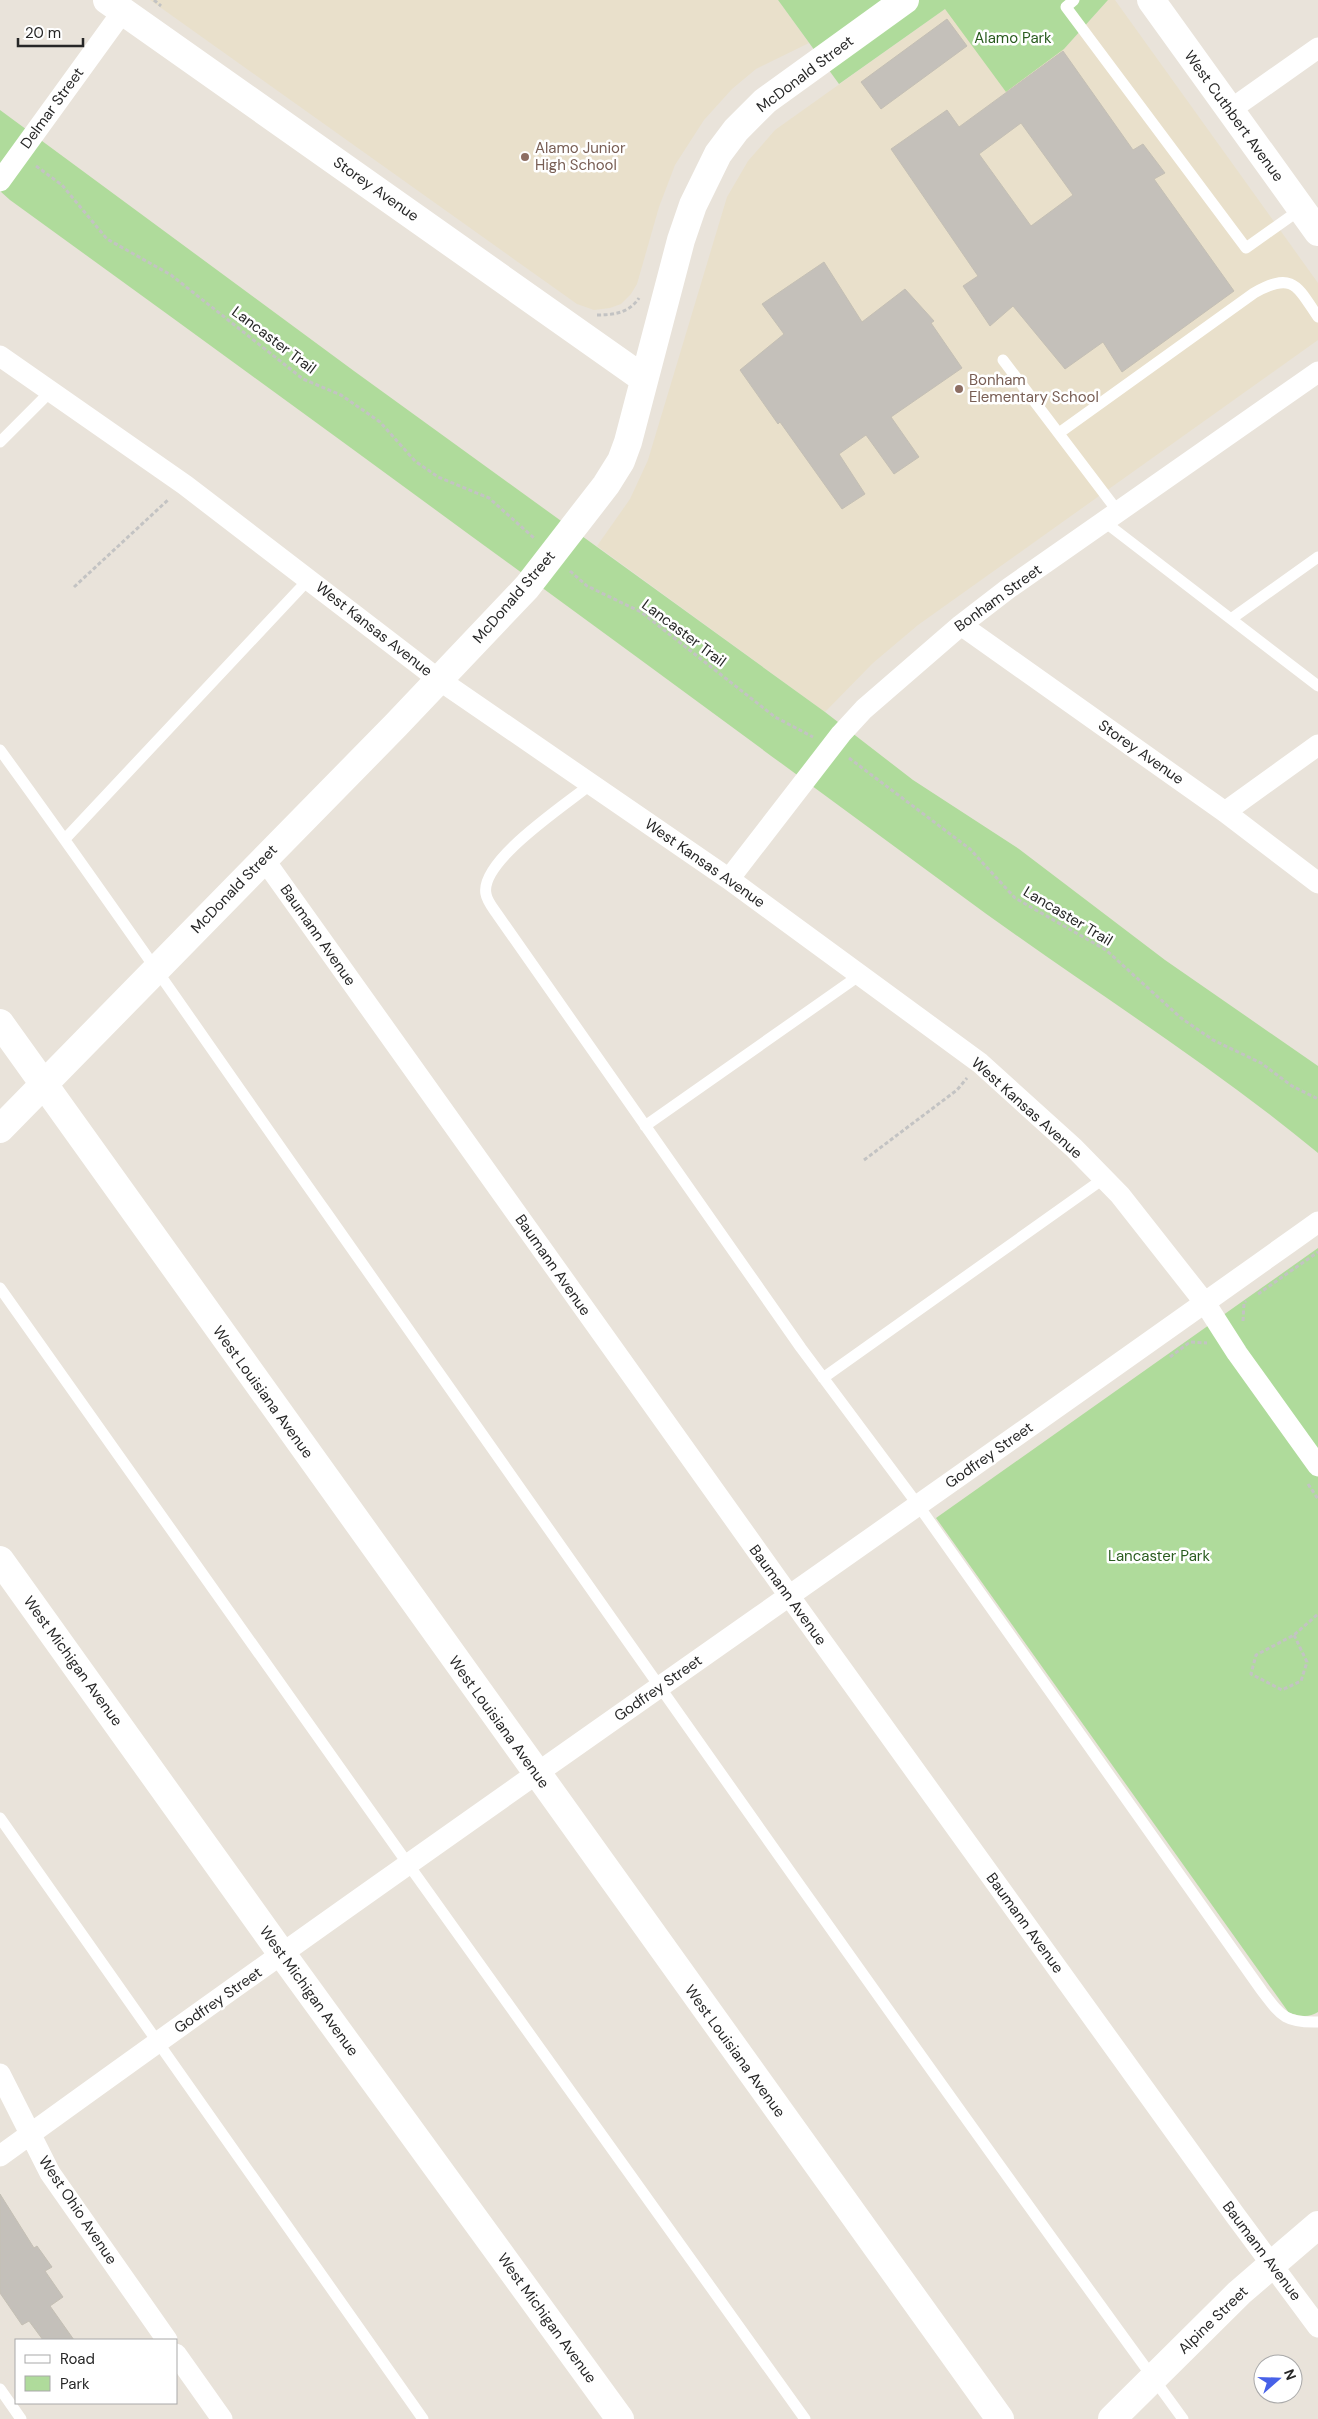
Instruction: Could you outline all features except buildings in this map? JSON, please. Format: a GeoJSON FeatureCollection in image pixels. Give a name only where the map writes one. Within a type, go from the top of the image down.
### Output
{"type":"FeatureCollection","features":[{"type":"Feature","properties":{"kind":"street","name":"McDonald Street"},"geometry":{"type":"LineString","coordinates":[[0,1129],[396,725],[527,587],[606,485],[621,461],[628,442],[681,240],[693,205],[718,154],[736,130],[765,101],[905,0]]}},
{"type":"Feature","properties":{"kind":"street","name":"West Cuthbert Avenue"},"geometry":{"type":"LineString","coordinates":[[1151,0],[1312,220]]}},
{"type":"Feature","properties":{"kind":"street","name":"Storey Avenue"},"geometry":{"type":"LineString","coordinates":[[117,4],[644,379]]}},
{"type":"Feature","properties":{"kind":"street","name":"Delmar Street"},"geometry":{"type":"LineString","coordinates":[[0,181],[20,154],[117,4]]}},
{"type":"Feature","properties":{"kind":"street"},"geometry":{"type":"LineString","coordinates":[[1230,110],[1318,48]]}},
{"type":"Feature","properties":{"kind":"street","name":"West Kansas Avenue"},"geometry":{"type":"LineString","coordinates":[[0,356],[185,485],[438,679],[729,879],[980,1063],[1074,1148],[1120,1195],[1205,1303],[1237,1353],[1318,1466]]}},
{"type":"Feature","properties":{"kind":"street","name":"Bonham Street"},"geometry":{"type":"LineString","coordinates":[[729,879],[833,747],[841,734],[872,701],[961,625],[1009,588],[1112,518],[1318,372]]}},
{"type":"Feature","properties":{"kind":"street","name":"Storey Avenue"},"geometry":{"type":"LineString","coordinates":[[961,625],[1226,812],[1318,882]]}},
{"type":"Feature","properties":{"kind":"street"},"geometry":{"type":"LineString","coordinates":[[1226,812],[1318,745]]}},
{"type":"Feature","properties":{"kind":"street","name":"Baumann Avenue"},"geometry":{"type":"LineString","coordinates":[[264,858],[790,1597],[1318,2327]]}},
{"type":"Feature","properties":{"kind":"street","name":"West Louisiana Avenue"},"geometry":{"type":"LineString","coordinates":[[0,1023],[535,1773],[1000,2419]]}},
{"type":"Feature","properties":{"kind":"street","name":"Godfrey Street"},"geometry":{"type":"LineString","coordinates":[[0,2156],[535,1773],[790,1597],[1318,1222]]}},
{"type":"Feature","properties":{"kind":"street","name":"West Michigan Avenue"},"geometry":{"type":"LineString","coordinates":[[0,1560],[282,1954],[620,2419]]}},
{"type":"Feature","properties":{"kind":"street","name":"West Ohio Avenue"},"geometry":{"type":"LineString","coordinates":[[0,2074],[50,2173],[166,2339]]}},
{"type":"Feature","properties":{"kind":"street","name":"Alpine Street"},"geometry":{"type":"LineString","coordinates":[[1112,2419],[1271,2264],[1318,2225]]}},
{"type":"Feature","properties":{"kind":"street"},"geometry":{"type":"LineString","coordinates":[[178,2357],[213,2416]]}},
{"type":"Feature","properties":{"kind":"lane"},"geometry":{"type":"LineString","coordinates":[[1074,0],[1066,6],[1246,248],[1312,220]]}},
{"type":"Feature","properties":{"kind":"lane"},"geometry":{"type":"LineString","coordinates":[[1059,433],[1254,293],[1272,283],[1285,282],[1297,286],[1318,317]]}},
{"type":"Feature","properties":{"kind":"lane"},"geometry":{"type":"LineString","coordinates":[[1003,360],[1059,433],[1112,518],[1231,619],[1318,686]]}},
{"type":"Feature","properties":{"kind":"lane"},"geometry":{"type":"LineString","coordinates":[[0,442],[51,392]]}},
{"type":"Feature","properties":{"kind":"lane"},"geometry":{"type":"LineString","coordinates":[[1231,619],[1318,557]]}},
{"type":"Feature","properties":{"kind":"lane"},"geometry":{"type":"LineString","coordinates":[[65,839],[309,579]]}},
{"type":"Feature","properties":{"kind":"lane"},"geometry":{"type":"LineString","coordinates":[[0,750],[65,839],[155,970],[660,1687],[1183,2419]]}},
{"type":"Feature","properties":{"kind":"lane"},"geometry":{"type":"LineString","coordinates":[[591,784],[506,852],[490,871],[486,893],[497,914],[823,1378],[918,1505],[1278,2012],[1297,2023],[1318,2022]]}},
{"type":"Feature","properties":{"kind":"lane"},"geometry":{"type":"LineString","coordinates":[[645,1126],[860,975]]}},
{"type":"Feature","properties":{"kind":"lane"},"geometry":{"type":"LineString","coordinates":[[823,1378],[1103,1179]]}},
{"type":"Feature","properties":{"kind":"lane"},"geometry":{"type":"LineString","coordinates":[[0,1288],[408,1864],[805,2419]]}},
{"type":"Feature","properties":{"kind":"lane"},"geometry":{"type":"LineString","coordinates":[[0,1818],[159,2041],[423,2419]]}},
{"type":"Feature","properties":{"kind":"lane"},"geometry":{"type":"LineString","coordinates":[[0,2389],[22,2419]]}},
{"type":"Feature","properties":{"kind":"path"},"geometry":{"type":"LineString","coordinates":[[154,0],[162,6]]}},
{"type":"Feature","properties":{"kind":"path","name":"Lancaster Trail"},"geometry":{"type":"LineString","coordinates":[[20,154],[62,185],[107,239],[171,275],[303,379],[341,395],[380,422],[415,461],[438,477],[489,498],[587,586],[640,612],[775,717],[833,747],[970,849],[1015,898],[1106,950],[1181,1018],[1213,1040],[1262,1063],[1292,1086],[1318,1099]]}},
{"type":"Feature","properties":{"kind":"path"},"geometry":{"type":"LineString","coordinates":[[591,314],[614,315],[634,306],[642,293]]}},
{"type":"Feature","properties":{"kind":"path"},"geometry":{"type":"LineString","coordinates":[[74,586],[150,514],[185,485]]}},
{"type":"Feature","properties":{"kind":"path"},"geometry":{"type":"LineString","coordinates":[[864,1160],[957,1090],[980,1063]]}},
{"type":"Feature","properties":{"kind":"path"},"geometry":{"type":"LineString","coordinates":[[1243,1324],[1244,1302],[1286,1276],[1318,1252]]}},
{"type":"Feature","properties":{"kind":"path"},"geometry":{"type":"LineString","coordinates":[[1166,1359],[1190,1342],[1207,1344]]}},
{"type":"Feature","properties":{"kind":"path"},"geometry":{"type":"LineString","coordinates":[[1294,1635],[1307,1662],[1301,1681],[1282,1690],[1251,1674],[1256,1655],[1294,1635],[1318,1614]]}},
{"type":"Feature","properties":{"kind":"shaded area","name":"Alamo Junior High School"},"geometry":{"type":"Polygon","coordinates":[[[150,0],[778,0],[809,43],[756,69],[732,89],[704,120],[675,165],[659,207],[637,284],[631,294],[621,304],[610,308],[594,310],[577,304],[150,0]]]}},
{"type":"Feature","properties":{"kind":"shaded area","name":"Bonham Elementary School"},"geometry":{"type":"Polygon","coordinates":[[[1108,0],[1115,0],[1318,283],[1318,340],[918,625],[873,663],[825,712],[597,546],[630,499],[648,460],[727,197],[748,161],[775,130],[945,9],[1064,49],[1108,0]]]}},
{"type":"Feature","properties":{"kind":"green space","name":"Alamo Park"},"geometry":{"type":"Polygon","coordinates":[[[778,0],[1108,0],[1064,49],[1006,92],[945,9],[839,84],[778,0]]]}},
{"type":"Feature","properties":{"kind":"green space"},"geometry":{"type":"Polygon","coordinates":[[[0,110],[354,371],[825,712],[913,780],[1019,849],[1165,960],[1318,1066],[1318,1153],[1230,1084],[1000,924],[10,200],[0,191],[0,110]]]}},
{"type":"Feature","properties":{"kind":"green space","name":"Lancaster Park"},"geometry":{"type":"Polygon","coordinates":[[[1318,1248],[1318,2012],[1304,2016],[1289,2013],[936,1518],[1318,1248]]]}},
{"type":"Feature","properties":{"kind":"place","name":"Alamo Junior High School"},"geometry":{"type":"Point","coordinates":[525,157]}},
{"type":"Feature","properties":{"kind":"place","name":"Bonham Elementary School"},"geometry":{"type":"Point","coordinates":[959,389]}}]}
